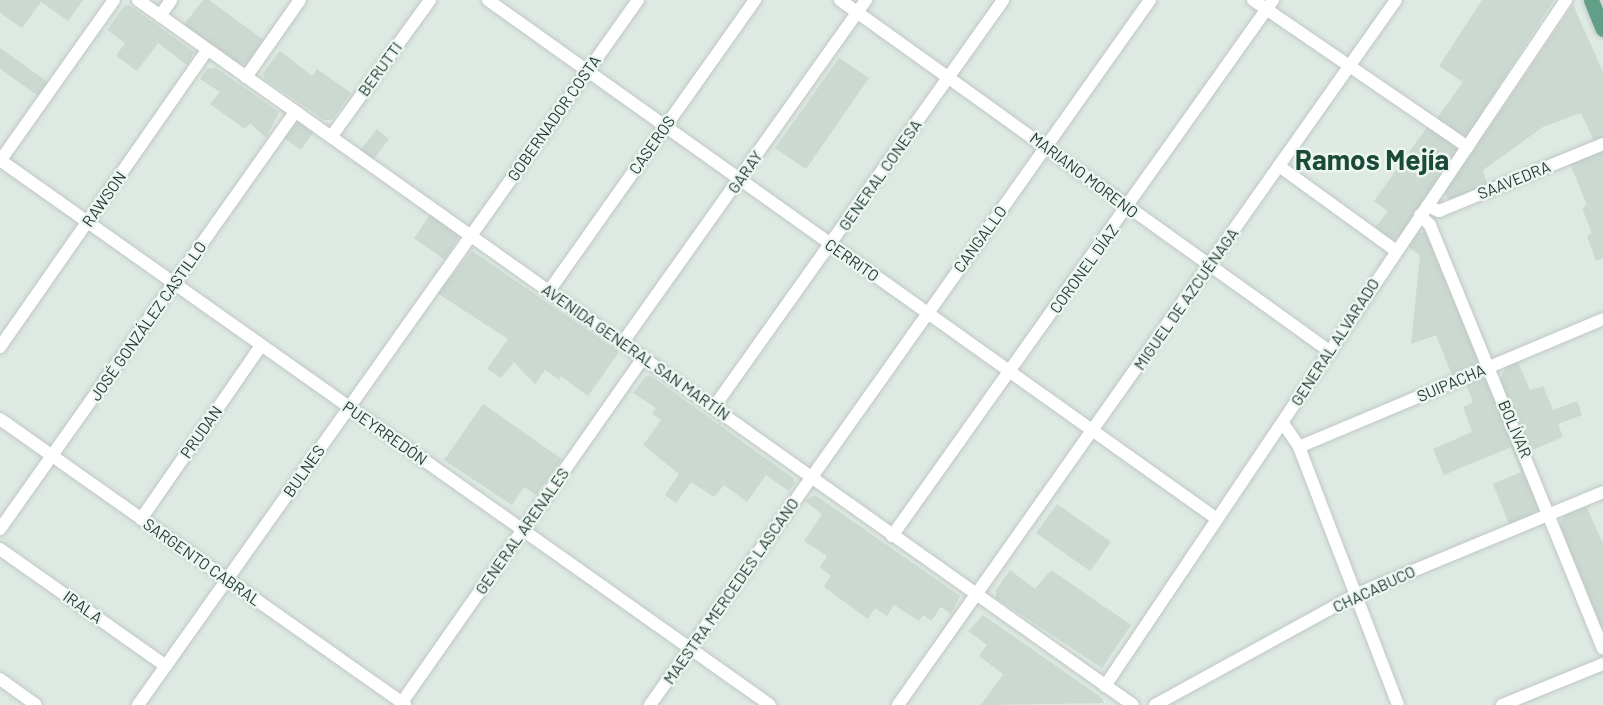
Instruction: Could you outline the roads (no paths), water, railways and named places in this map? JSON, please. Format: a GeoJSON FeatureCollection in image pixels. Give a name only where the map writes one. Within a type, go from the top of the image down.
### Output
{"type":"FeatureCollection","features":[{"type":"Feature","properties":{"kind":"main road"},"geometry":{"type":"LineString","coordinates":[[1591,0],[1603,29]]}},
{"type":"Feature","properties":{"kind":"street"},"geometry":{"type":"LineString","coordinates":[[0,160],[114,0]]}},
{"type":"Feature","properties":{"kind":"street","name":"AVENIDA GENERAL SAN MARTÍN"},"geometry":{"type":"LineString","coordinates":[[138,0],[623,342],[975,596],[1105,686],[1125,703]]}},
{"type":"Feature","properties":{"kind":"street"},"geometry":{"type":"LineString","coordinates":[[160,16],[171,0]]}},
{"type":"Feature","properties":{"kind":"street"},"geometry":{"type":"LineString","coordinates":[[246,78],[300,0]]}},
{"type":"Feature","properties":{"kind":"street","name":"BERUTTI"},"geometry":{"type":"LineString","coordinates":[[331,138],[430,0]]}},
{"type":"Feature","properties":{"kind":"street","name":"CERRITO"},"geometry":{"type":"LineString","coordinates":[[488,0],[1217,519]]}},
{"type":"Feature","properties":{"kind":"street","name":"GOBERNADOR COSTA"},"geometry":{"type":"LineString","coordinates":[[470,236],[638,0]]}},
{"type":"Feature","properties":{"kind":"street","name":"CASEROS"},"geometry":{"type":"LineString","coordinates":[[549,291],[755,0]]}},
{"type":"Feature","properties":{"kind":"street","name":"MARIANO MORENO"},"geometry":{"type":"LineString","coordinates":[[840,0],[1328,350]]}},
{"type":"Feature","properties":{"kind":"street","name":"GARAY"},"geometry":{"type":"LineString","coordinates":[[623,342],[866,0]]}},
{"type":"Feature","properties":{"kind":"street","name":"GENERAL CONESA"},"geometry":{"type":"LineString","coordinates":[[714,407],[1003,0]]}},
{"type":"Feature","properties":{"kind":"street","name":"CANGALLO"},"geometry":{"type":"LineString","coordinates":[[811,477],[1150,0]]}},
{"type":"Feature","properties":{"kind":"street"},"geometry":{"type":"LineString","coordinates":[[1253,0],[1270,5],[1349,66],[1468,147]]}},
{"type":"Feature","properties":{"kind":"street","name":"MIGUEL DE AZCUÉNAGA"},"geometry":{"type":"LineString","coordinates":[[897,705],[1095,430],[1208,265],[1396,0]]}},
{"type":"Feature","properties":{"kind":"street","name":"GENERAL ALVARADO"},"geometry":{"type":"LineString","coordinates":[[1105,686],[1283,423],[1328,350],[1395,250],[1468,147],[1566,0]]}},
{"type":"Feature","properties":{"kind":"street","name":"CORONEL DÍAZ"},"geometry":{"type":"LineString","coordinates":[[892,536],[1128,208],[1270,5]]}},
{"type":"Feature","properties":{"kind":"street","name":"RAWSON"},"geometry":{"type":"LineString","coordinates":[[0,347],[207,50]]}},
{"type":"Feature","properties":{"kind":"street","name":"JOSÉ GONZÁLEZ CASTILLO"},"geometry":{"type":"LineString","coordinates":[[0,529],[295,112]]}},
{"type":"Feature","properties":{"kind":"street","name":"SAAVEDRA"},"geometry":{"type":"LineString","coordinates":[[1424,210],[1439,211],[1603,144]]}},
{"type":"Feature","properties":{"kind":"street","name":"PUEYRREDÓN"},"geometry":{"type":"LineString","coordinates":[[0,160],[770,705]]}},
{"type":"Feature","properties":{"kind":"street"},"geometry":{"type":"LineString","coordinates":[[1280,166],[1395,250]]}},
{"type":"Feature","properties":{"kind":"street","name":"BOLÍVAR"},"geometry":{"type":"LineString","coordinates":[[1424,210],[1550,513],[1603,648]]}},
{"type":"Feature","properties":{"kind":"street","name":"BULNES"},"geometry":{"type":"LineString","coordinates":[[138,705],[470,236]]}},
{"type":"Feature","properties":{"kind":"street","name":"SUIPACHA"},"geometry":{"type":"LineString","coordinates":[[1299,447],[1603,319]]}},
{"type":"Feature","properties":{"kind":"street","name":"PRUDAN"},"geometry":{"type":"LineString","coordinates":[[141,519],[261,346]]}},
{"type":"Feature","properties":{"kind":"street","name":"GENERAL ARENALES"},"geometry":{"type":"LineString","coordinates":[[403,704],[644,357]]}},
{"type":"Feature","properties":{"kind":"street","name":"SARGENTO CABRAL"},"geometry":{"type":"LineString","coordinates":[[0,419],[403,704]]}},
{"type":"Feature","properties":{"kind":"street"},"geometry":{"type":"LineString","coordinates":[[1283,423],[1299,447],[1398,705]]}},
{"type":"Feature","properties":{"kind":"street","name":"MAESTRA MERCEDES LASCANO"},"geometry":{"type":"LineString","coordinates":[[650,705],[811,477]]}},
{"type":"Feature","properties":{"kind":"street","name":"CHACABUCO"},"geometry":{"type":"LineString","coordinates":[[1155,705],[1357,594],[1603,492]]}},
{"type":"Feature","properties":{"kind":"street","name":"IRALA"},"geometry":{"type":"LineString","coordinates":[[0,549],[165,666]]}},
{"type":"Feature","properties":{"kind":"street"},"geometry":{"type":"LineString","coordinates":[[1502,705],[1603,664]]}},
{"type":"Feature","properties":{"kind":"street"},"geometry":{"type":"LineString","coordinates":[[0,679],[36,705]]}},
{"type":"Feature","properties":{"kind":"district","name":"Ramos Mejía"},"geometry":{"type":"Point","coordinates":[1372,159]}}]}
